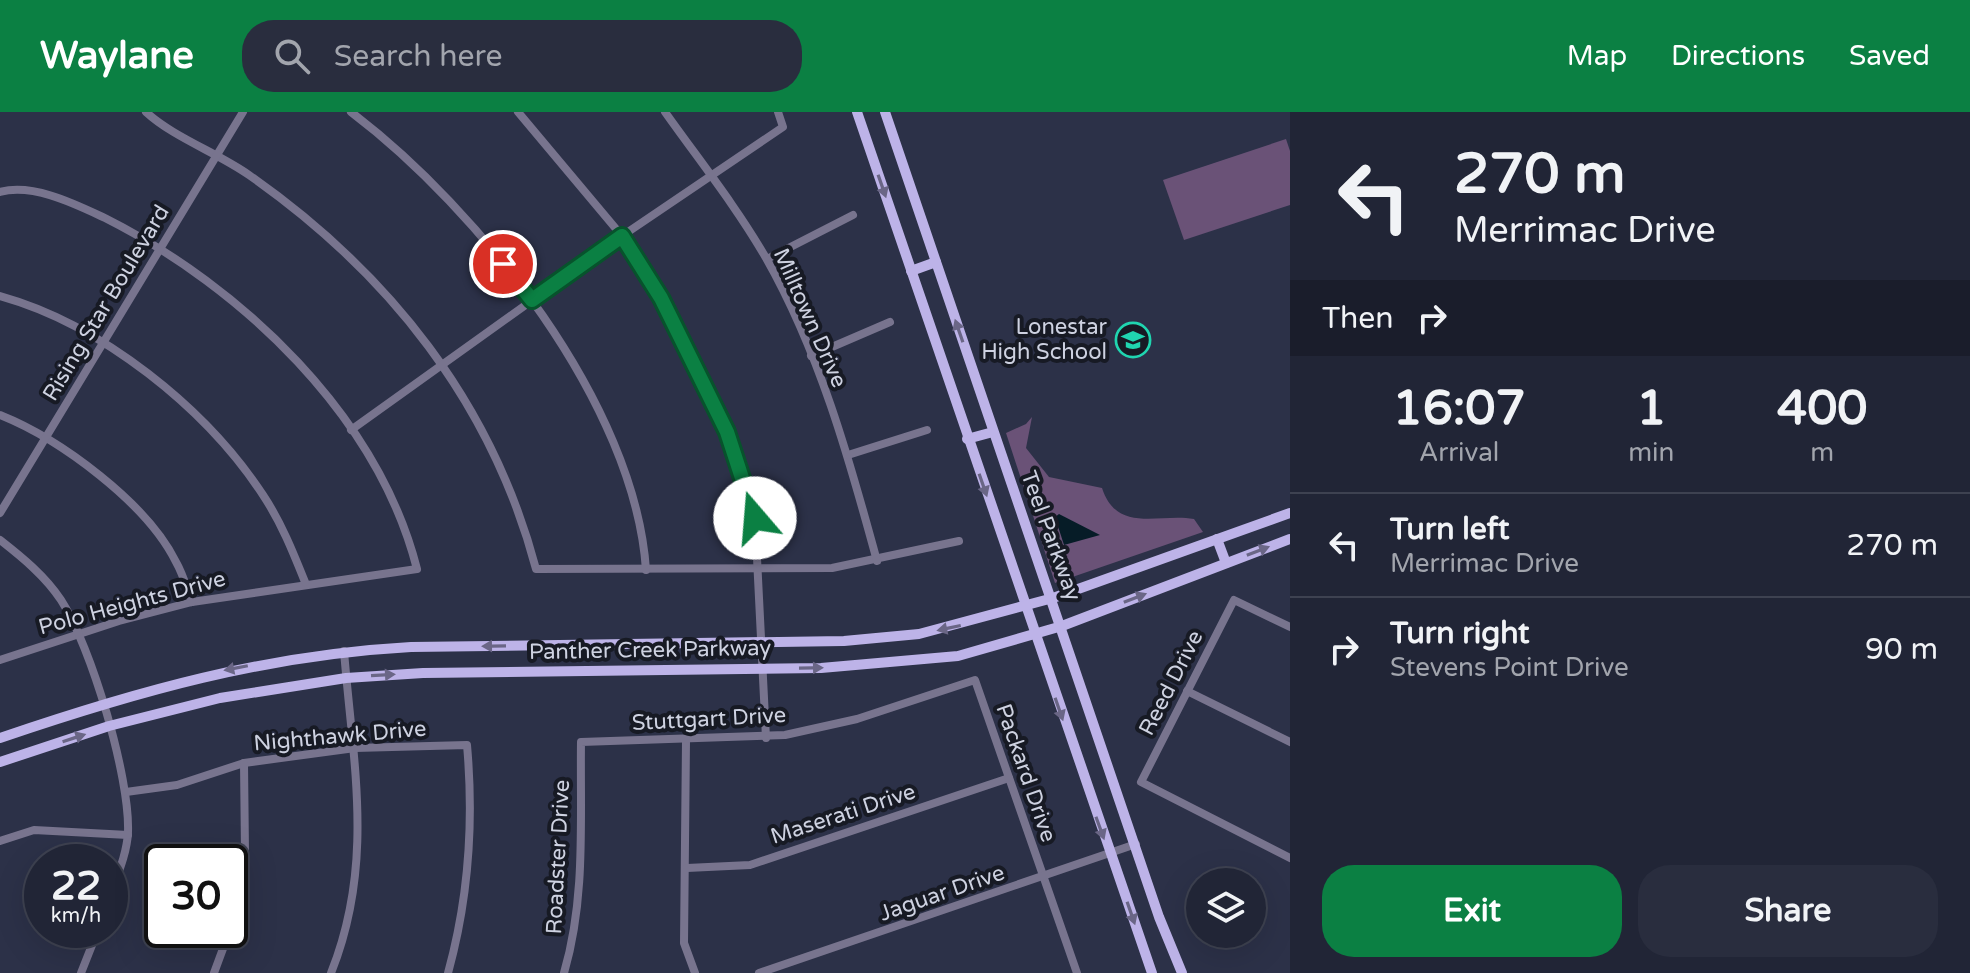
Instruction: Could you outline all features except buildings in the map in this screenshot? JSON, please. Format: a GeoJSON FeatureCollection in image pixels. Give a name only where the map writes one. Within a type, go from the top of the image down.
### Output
{"type":"FeatureCollection","features":[{"type":"Feature","properties":{"kind":"main road"},"geometry":{"type":"LineString","coordinates":[[857,112],[1024,607],[1152,973]]}},
{"type":"Feature","properties":{"kind":"main road","name":"Teel Parkway"},"geometry":{"type":"LineString","coordinates":[[885,112],[1182,973]]}},
{"type":"Feature","properties":{"kind":"main road"},"geometry":{"type":"LineString","coordinates":[[911,271],[936,262]]}},
{"type":"Feature","properties":{"kind":"main road"},"geometry":{"type":"LineString","coordinates":[[967,439],[993,432]]}},
{"type":"Feature","properties":{"kind":"main road","name":"Panther Creek Parkway"},"geometry":{"type":"LineString","coordinates":[[0,738],[102,704],[227,670],[344,651],[844,641],[919,634],[1053,598],[1290,513]]}},
{"type":"Feature","properties":{"kind":"main road"},"geometry":{"type":"LineString","coordinates":[[1217,539],[1226,563]]}},
{"type":"Feature","properties":{"kind":"main road","name":"Panther Creek Parkway"},"geometry":{"type":"LineString","coordinates":[[0,762],[109,726],[252,691],[346,678],[879,665],[958,656],[1062,626],[1290,539]]}},
{"type":"Feature","properties":{"kind":"street"},"geometry":{"type":"LineString","coordinates":[[146,112],[249,175],[341,246],[391,297],[442,365],[497,457],[520,511],[536,569],[832,568],[877,561],[959,541]]}},
{"type":"Feature","properties":{"kind":"street","name":"Rising Star Boulevard"},"geometry":{"type":"LineString","coordinates":[[0,513],[243,112]]}},
{"type":"Feature","properties":{"kind":"street"},"geometry":{"type":"LineString","coordinates":[[351,112],[394,145],[468,219],[532,300],[591,398],[625,472],[644,534],[646,570]]}},
{"type":"Feature","properties":{"kind":"street"},"geometry":{"type":"LineString","coordinates":[[518,112],[622,236],[661,298],[727,432],[755,518],[760,568],[766,738]]}},
{"type":"Feature","properties":{"kind":"street","name":"Milltown Drive"},"geometry":{"type":"LineString","coordinates":[[665,112],[713,175],[767,259],[811,356],[848,455],[877,561]]}},
{"type":"Feature","properties":{"kind":"street"},"geometry":{"type":"LineString","coordinates":[[0,192],[11,189],[46,194],[92,212],[160,248],[262,325],[305,369],[351,430],[622,236],[783,127],[778,112]]}},
{"type":"Feature","properties":{"kind":"street"},"geometry":{"type":"LineString","coordinates":[[767,259],[853,215]]}},
{"type":"Feature","properties":{"kind":"street"},"geometry":{"type":"LineString","coordinates":[[0,296],[60,320],[103,342],[154,379],[226,448],[262,495],[288,540],[305,582]]}},
{"type":"Feature","properties":{"kind":"street"},"geometry":{"type":"LineString","coordinates":[[811,356],[890,322]]}},
{"type":"Feature","properties":{"kind":"street"},"geometry":{"type":"LineString","coordinates":[[0,415],[45,438],[111,484],[176,560],[192,602]]}},
{"type":"Feature","properties":{"kind":"street","name":"Polo Heights Drive"},"geometry":{"type":"LineString","coordinates":[[0,660],[192,602],[305,582],[417,569],[407,529],[351,430]]}},
{"type":"Feature","properties":{"kind":"street"},"geometry":{"type":"LineString","coordinates":[[848,455],[927,430]]}},
{"type":"Feature","properties":{"kind":"street"},"geometry":{"type":"LineString","coordinates":[[0,540],[43,576],[69,613],[102,704],[126,792],[128,835],[125,844]]}},
{"type":"Feature","properties":{"kind":"street","name":"Reed Drive"},"geometry":{"type":"LineString","coordinates":[[1290,627],[1234,600],[1141,782],[1290,858]]}},
{"type":"Feature","properties":{"kind":"street"},"geometry":{"type":"LineString","coordinates":[[331,973],[351,910],[358,866],[355,748],[344,651]]}},
{"type":"Feature","properties":{"kind":"street","name":"Stuttgart Drive"},"geometry":{"type":"LineString","coordinates":[[581,742],[766,738],[857,719],[975,680]]}},
{"type":"Feature","properties":{"kind":"street","name":"Packard Drive"},"geometry":{"type":"LineString","coordinates":[[975,680],[1077,973]]}},
{"type":"Feature","properties":{"kind":"street"},"geometry":{"type":"LineString","coordinates":[[1187,691],[1290,742]]}},
{"type":"Feature","properties":{"kind":"street"},"geometry":{"type":"LineString","coordinates":[[686,741],[684,943],[695,973]]}},
{"type":"Feature","properties":{"kind":"street","name":"Roadster Drive"},"geometry":{"type":"LineString","coordinates":[[564,973],[574,940],[580,889],[581,742]]}},
{"type":"Feature","properties":{"kind":"street","name":"Nighthawk Drive"},"geometry":{"type":"LineString","coordinates":[[126,792],[177,785],[244,763],[355,748],[467,745],[471,785],[470,862],[460,931],[449,973]]}},
{"type":"Feature","properties":{"kind":"street"},"geometry":{"type":"LineString","coordinates":[[214,973],[241,900],[245,853],[244,763]]}},
{"type":"Feature","properties":{"kind":"street","name":"Maserati Drive"},"geometry":{"type":"LineString","coordinates":[[687,868],[750,865],[1009,778]]}},
{"type":"Feature","properties":{"kind":"street"},"geometry":{"type":"LineString","coordinates":[[0,841],[34,830],[128,835]]}},
{"type":"Feature","properties":{"kind":"street","name":"Jaguar Drive"},"geometry":{"type":"LineString","coordinates":[[759,973],[1136,844]]}},
{"type":"Feature","properties":{"kind":"street"},"geometry":{"type":"LineString","coordinates":[[81,973],[91,948]]}},
{"type":"Feature","properties":{"kind":"street"},"geometry":{"type":"LineString","coordinates":[[795,961],[800,973]]}},
{"type":"Feature","properties":{"kind":"shaded area"},"geometry":{"type":"Polygon","coordinates":[[[1286,139],[1290,151],[1290,205],[1184,240],[1163,180],[1286,139]]]}},
{"type":"Feature","properties":{"kind":"shaded area"},"geometry":{"type":"Polygon","coordinates":[[[1032,417],[1026,448],[1049,477],[1102,488],[1109,502],[1128,516],[1194,519],[1203,532],[1055,583],[1006,433],[1026,424],[1032,417]]]}},
{"type":"Feature","properties":{"kind":"water"},"geometry":{"type":"Polygon","coordinates":[[[1059,514],[1100,535],[1064,545],[1055,517],[1059,514]]]}},
{"type":"Feature","properties":{"kind":"place","name":"Lonestar High School"},"geometry":{"type":"Point","coordinates":[1133,340]}},
{"type":"Feature","properties":{"kind":"route"},"geometry":{"type":"LineString","coordinates":[[503,264],[532,300],[622,236],[661,298],[727,432],[755,518]]}}]}
